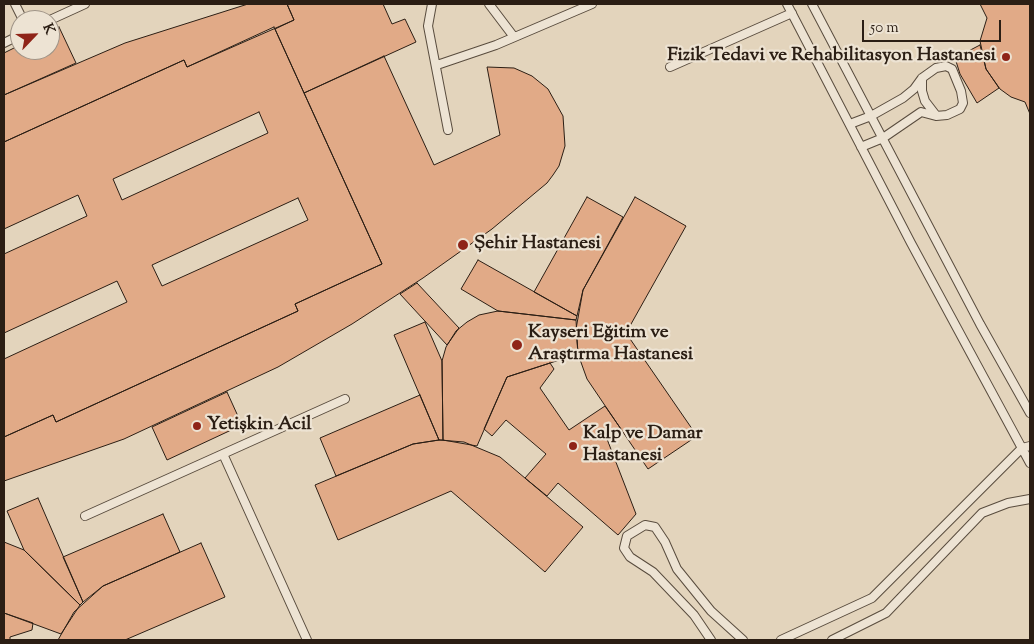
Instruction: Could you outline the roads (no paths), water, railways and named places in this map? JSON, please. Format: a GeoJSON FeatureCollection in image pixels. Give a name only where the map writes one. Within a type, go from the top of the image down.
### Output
{"type":"FeatureCollection","features":[{"type":"Feature","properties":{"kind":"lane"},"geometry":{"type":"LineString","coordinates":[[60,15],[85,4]]}},
{"type":"Feature","properties":{"kind":"lane"},"geometry":{"type":"LineString","coordinates":[[432,4],[428,26],[448,130]]}},
{"type":"Feature","properties":{"kind":"lane"},"geometry":{"type":"LineString","coordinates":[[489,4],[514,37]]}},
{"type":"Feature","properties":{"kind":"lane"},"geometry":{"type":"LineString","coordinates":[[437,65],[514,37],[592,4]]}},
{"type":"Feature","properties":{"kind":"lane"},"geometry":{"type":"LineString","coordinates":[[788,4],[861,147],[1026,447],[1030,463]]}},
{"type":"Feature","properties":{"kind":"lane"},"geometry":{"type":"LineString","coordinates":[[812,4],[980,324],[1030,414]]}},
{"type":"Feature","properties":{"kind":"lane"},"geometry":{"type":"LineString","coordinates":[[670,67],[792,13]]}},
{"type":"Feature","properties":{"kind":"lane"},"geometry":{"type":"LineString","coordinates":[[850,124],[871,116],[903,98],[914,89],[922,78],[936,68],[946,66],[952,69],[957,79],[963,103],[960,109],[947,115],[936,116],[921,112],[883,138],[861,147]]}},
{"type":"Feature","properties":{"kind":"lane"},"geometry":{"type":"LineString","coordinates":[[922,78],[922,91],[925,101],[936,116]]}},
{"type":"Feature","properties":{"kind":"lane"},"geometry":{"type":"LineString","coordinates":[[85,516],[345,399]]}},
{"type":"Feature","properties":{"kind":"lane"},"geometry":{"type":"LineString","coordinates":[[781,640],[872,598],[1026,447]]}},
{"type":"Feature","properties":{"kind":"lane"},"geometry":{"type":"LineString","coordinates":[[223,454],[307,640]]}},
{"type":"Feature","properties":{"kind":"lane"},"geometry":{"type":"LineString","coordinates":[[832,640],[886,613],[982,513],[1008,503],[1030,500]]}},
{"type":"Feature","properties":{"kind":"lane"},"geometry":{"type":"LineString","coordinates":[[711,640],[694,615],[653,572],[630,557],[624,548],[626,536],[646,525],[655,527],[665,542],[677,569],[711,611],[743,640]]}},
{"type":"Feature","properties":{"kind":"place","name":"Fizik Tedavi ve Rehabilitasyon Hastanesi"},"geometry":{"type":"Point","coordinates":[1006,57]}},
{"type":"Feature","properties":{"kind":"place","name":"Şehir Hastanesi"},"geometry":{"type":"Point","coordinates":[463,245]}},
{"type":"Feature","properties":{"kind":"place","name":"Kayseri Eğitim ve Araştırma Hastanesi"},"geometry":{"type":"Point","coordinates":[517,345]}},
{"type":"Feature","properties":{"kind":"place","name":"Yetişkin Acil"},"geometry":{"type":"Point","coordinates":[197,426]}},
{"type":"Feature","properties":{"kind":"place","name":"Kalp ve Damar Hastanesi"},"geometry":{"type":"Point","coordinates":[573,446]}}]}
